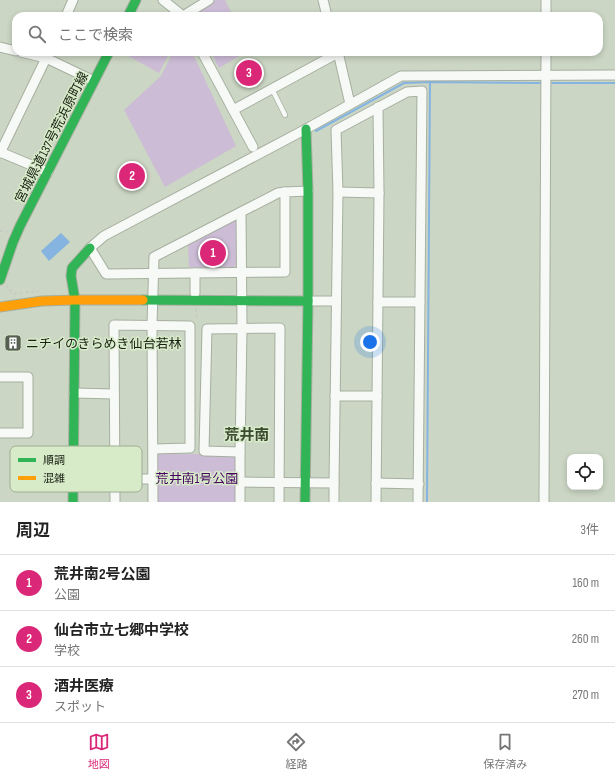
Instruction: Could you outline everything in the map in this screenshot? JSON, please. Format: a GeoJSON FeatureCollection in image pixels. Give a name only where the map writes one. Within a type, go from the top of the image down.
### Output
{"type":"FeatureCollection","features":[{"type":"Feature","properties":{"kind":"street"},"geometry":{"type":"LineString","coordinates":[[68,12],[73,0]]}},
{"type":"Feature","properties":{"kind":"street"},"geometry":{"type":"LineString","coordinates":[[130,12],[136,0]]}},
{"type":"Feature","properties":{"kind":"street"},"geometry":{"type":"LineString","coordinates":[[163,0],[178,12]]}},
{"type":"Feature","properties":{"kind":"street"},"geometry":{"type":"LineString","coordinates":[[190,12],[210,0]]}},
{"type":"Feature","properties":{"kind":"street"},"geometry":{"type":"LineString","coordinates":[[323,0],[326,12]]}},
{"type":"Feature","properties":{"kind":"street"},"geometry":{"type":"LineString","coordinates":[[546,0],[546,12]]}},
{"type":"Feature","properties":{"kind":"street"},"geometry":{"type":"LineString","coordinates":[[0,47],[12,50]]}},
{"type":"Feature","properties":{"kind":"street"},"geometry":{"type":"LineString","coordinates":[[47,56],[0,152],[48,172]]}},
{"type":"Feature","properties":{"kind":"street"},"geometry":{"type":"LineString","coordinates":[[49,56],[94,81]]}},
{"type":"Feature","properties":{"kind":"street","name":"宮城県道137号荒浜原町線"},"geometry":{"type":"LineString","coordinates":[[5,280],[13,242],[107,56]]}},
{"type":"Feature","properties":{"kind":"street"},"geometry":{"type":"LineString","coordinates":[[204,56],[253,146]]}},
{"type":"Feature","properties":{"kind":"street"},"geometry":{"type":"LineString","coordinates":[[233,110],[331,56]]}},
{"type":"Feature","properties":{"kind":"street"},"geometry":{"type":"LineString","coordinates":[[339,56],[350,104]]}},
{"type":"Feature","properties":{"kind":"street"},"geometry":{"type":"LineString","coordinates":[[544,502],[546,56]]}},
{"type":"Feature","properties":{"kind":"street"},"geometry":{"type":"LineString","coordinates":[[74,446],[75,300],[71,276],[72,268],[90,248],[104,236],[306,129],[400,76],[615,75]]}},
{"type":"Feature","properties":{"kind":"street"},"geometry":{"type":"LineString","coordinates":[[334,502],[338,192],[336,130],[407,92],[422,91],[418,502]]}},
{"type":"Feature","properties":{"kind":"street"},"geometry":{"type":"LineString","coordinates":[[376,502],[379,193],[378,107]]}},
{"type":"Feature","properties":{"kind":"street"},"geometry":{"type":"LineString","coordinates":[[305,502],[308,301],[308,191],[306,129]]}},
{"type":"Feature","properties":{"kind":"street"},"geometry":{"type":"LineString","coordinates":[[153,502],[152,325],[154,257],[278,193],[308,191]]}},
{"type":"Feature","properties":{"kind":"street"},"geometry":{"type":"LineString","coordinates":[[90,248],[106,274],[285,272],[285,192]]}},
{"type":"Feature","properties":{"kind":"street"},"geometry":{"type":"LineString","coordinates":[[338,192],[379,193]]}},
{"type":"Feature","properties":{"kind":"street"},"geometry":{"type":"LineString","coordinates":[[240,502],[242,328],[241,212]]}},
{"type":"Feature","properties":{"kind":"street"},"geometry":{"type":"LineString","coordinates":[[195,273],[195,293]]}},
{"type":"Feature","properties":{"kind":"street"},"geometry":{"type":"LineString","coordinates":[[0,307],[42,301],[75,300],[336,301]]}},
{"type":"Feature","properties":{"kind":"street"},"geometry":{"type":"LineString","coordinates":[[378,302],[420,302]]}},
{"type":"Feature","properties":{"kind":"street"},"geometry":{"type":"LineString","coordinates":[[115,446],[114,325],[190,326],[190,448],[153,449]]}},
{"type":"Feature","properties":{"kind":"street"},"geometry":{"type":"LineString","coordinates":[[240,452],[204,451],[207,329],[280,328],[279,502]]}},
{"type":"Feature","properties":{"kind":"street"},"geometry":{"type":"LineString","coordinates":[[0,378],[28,377],[28,432],[0,433]]}},
{"type":"Feature","properties":{"kind":"street"},"geometry":{"type":"LineString","coordinates":[[74,393],[114,394]]}},
{"type":"Feature","properties":{"kind":"street"},"geometry":{"type":"LineString","coordinates":[[335,396],[377,396]]}},
{"type":"Feature","properties":{"kind":"street"},"geometry":{"type":"LineString","coordinates":[[142,479],[153,479]]}},
{"type":"Feature","properties":{"kind":"street"},"geometry":{"type":"LineString","coordinates":[[240,482],[334,483]]}},
{"type":"Feature","properties":{"kind":"street"},"geometry":{"type":"LineString","coordinates":[[376,483],[419,484]]}},
{"type":"Feature","properties":{"kind":"street"},"geometry":{"type":"LineString","coordinates":[[73,492],[73,502]]}},
{"type":"Feature","properties":{"kind":"lane"},"geometry":{"type":"LineString","coordinates":[[272,89],[285,115]]}},
{"type":"Feature","properties":{"kind":"path"},"geometry":{"type":"LineString","coordinates":[[0,231],[10,232]]}},
{"type":"Feature","properties":{"kind":"path"},"geometry":{"type":"LineString","coordinates":[[5,280],[7,287],[13,294],[41,291]]}},
{"type":"Feature","properties":{"kind":"green space"},"geometry":{"type":"Polygon","coordinates":[[[216,0],[225,0],[231,12],[199,12],[216,0]]]}},
{"type":"Feature","properties":{"kind":"green space"},"geometry":{"type":"Polygon","coordinates":[[[128,56],[168,56],[159,73],[128,56]]]}},
{"type":"Feature","properties":{"kind":"green space"},"geometry":{"type":"Polygon","coordinates":[[[171,56],[194,56],[236,146],[165,187],[124,110],[161,76],[171,56]]]}},
{"type":"Feature","properties":{"kind":"green space"},"geometry":{"type":"Polygon","coordinates":[[[213,56],[239,56],[219,68],[213,56]]]}},
{"type":"Feature","properties":{"kind":"green space"},"geometry":{"type":"Polygon","coordinates":[[[234,218],[237,219],[237,264],[233,268],[189,267],[188,243],[234,218]]]}},
{"type":"Feature","properties":{"kind":"green space","name":"荒井南1号公園"},"geometry":{"type":"Polygon","coordinates":[[[160,454],[232,454],[237,458],[238,502],[156,502],[156,457],[160,454]]]}},
{"type":"Feature","properties":{"kind":"water"},"geometry":{"type":"Polygon","coordinates":[[[61,233],[70,242],[49,261],[41,251],[61,233]]]}},
{"type":"Feature","properties":{"kind":"waterway"},"geometry":{"type":"LineString","coordinates":[[427,502],[430,82]]}},
{"type":"Feature","properties":{"kind":"waterway"},"geometry":{"type":"LineString","coordinates":[[316,131],[404,83],[541,83]]}},
{"type":"Feature","properties":{"kind":"waterway"},"geometry":{"type":"LineString","coordinates":[[552,83],[615,83]]}},
{"type":"Feature","properties":{"kind":"traffic: fast"},"geometry":{"type":"LineString","coordinates":[[130,12],[136,0]]}},
{"type":"Feature","properties":{"kind":"traffic: fast"},"geometry":{"type":"LineString","coordinates":[[0,280],[20,226],[107,56]]}},
{"type":"Feature","properties":{"kind":"traffic: fast"},"geometry":{"type":"LineString","coordinates":[[143,300],[308,301],[308,191],[306,129]]}},
{"type":"Feature","properties":{"kind":"traffic: fast"},"geometry":{"type":"LineString","coordinates":[[74,446],[75,300],[71,276],[72,268],[90,248]]}},
{"type":"Feature","properties":{"kind":"traffic: fast"},"geometry":{"type":"LineString","coordinates":[[305,502],[308,301]]}},
{"type":"Feature","properties":{"kind":"traffic: fast"},"geometry":{"type":"LineString","coordinates":[[73,492],[73,502]]}},
{"type":"Feature","properties":{"kind":"traffic: slow"},"geometry":{"type":"LineString","coordinates":[[0,307],[42,301],[143,300]]}},
{"type":"Feature","properties":{"kind":"place","name":"酒井医療"},"geometry":{"type":"Point","coordinates":[249,73]}},
{"type":"Feature","properties":{"kind":"place","name":"仙台市立七郷中学校"},"geometry":{"type":"Point","coordinates":[132,176]}},
{"type":"Feature","properties":{"kind":"place","name":"荒井南2号公園"},"geometry":{"type":"Point","coordinates":[213,253]}},
{"type":"Feature","properties":{"kind":"place","name":"ニチイのきらめき仙台若林"},"geometry":{"type":"Point","coordinates":[13,343]}},
{"type":"Feature","properties":{"kind":"district","name":"荒井南"},"geometry":{"type":"Point","coordinates":[247,435]}}]}
